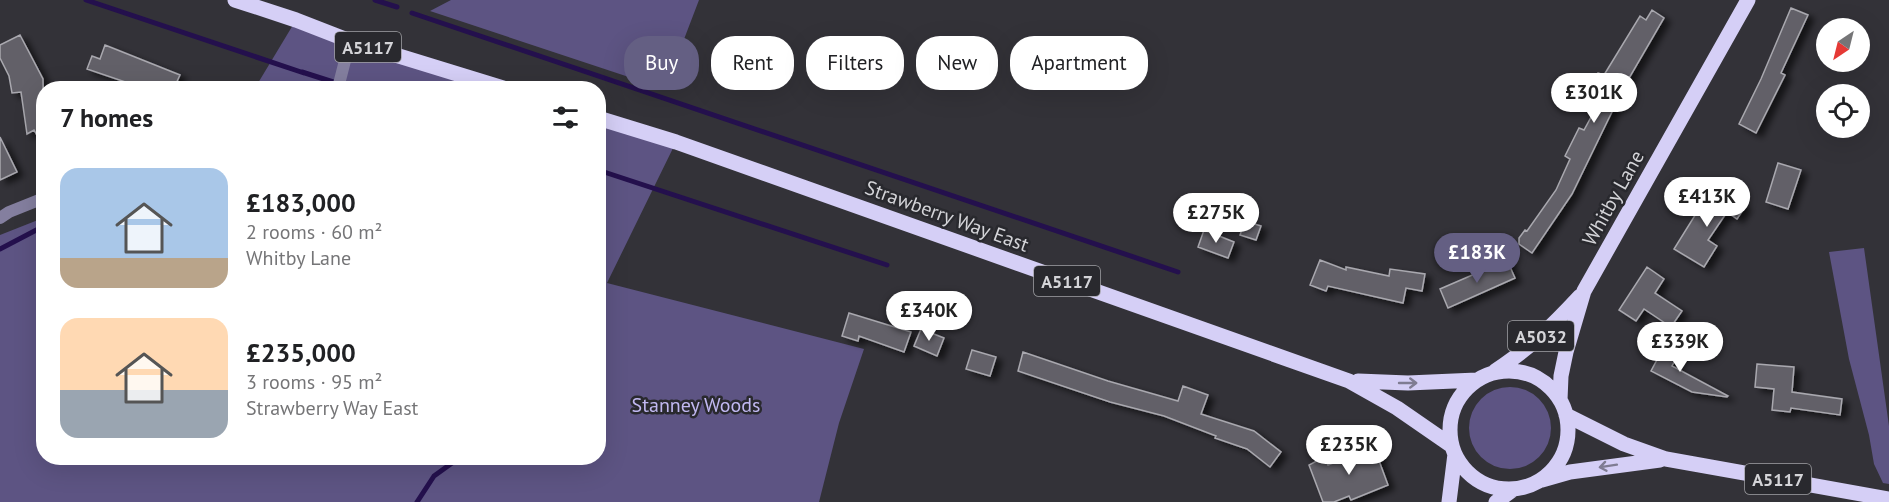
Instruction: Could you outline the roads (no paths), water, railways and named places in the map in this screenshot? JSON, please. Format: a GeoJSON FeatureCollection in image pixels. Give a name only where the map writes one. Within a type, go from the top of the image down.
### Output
{"type":"FeatureCollection","features":[{"type":"Feature","properties":{"kind":"main road","name":"A5117"},"geometry":{"type":"LineString","coordinates":[[236,0],[350,41],[480,81]]}},
{"type":"Feature","properties":{"kind":"main road","name":"Whitby Lane"},"geometry":{"type":"LineString","coordinates":[[1560,400],[1566,351],[1584,291],[1748,0]]}},
{"type":"Feature","properties":{"kind":"main road","name":"Strawberry Way East"},"geometry":{"type":"LineString","coordinates":[[606,120],[676,142],[1349,381],[1397,408],[1454,450]]}},
{"type":"Feature","properties":{"kind":"main road","name":"Whitby Lane"},"geometry":{"type":"LineString","coordinates":[[1492,373],[1520,355],[1541,337],[1584,291]]}},
{"type":"Feature","properties":{"kind":"main road","name":"A5117"},"geometry":{"type":"LineString","coordinates":[[1537,482],[1553,470],[1563,453],[1568,434],[1566,415],[1560,400],[1547,385],[1530,375],[1511,371],[1492,373],[1477,380],[1463,393],[1454,409],[1450,428],[1454,450],[1465,469],[1479,481],[1496,488],[1514,489],[1570,472],[1666,459]]}},
{"type":"Feature","properties":{"kind":"main road","name":"Strawberry Way East"},"geometry":{"type":"LineString","coordinates":[[1349,381],[1408,383],[1477,380]]}},
{"type":"Feature","properties":{"kind":"main road","name":"A5117"},"geometry":{"type":"LineString","coordinates":[[1566,415],[1624,444],[1666,459],[1889,499]]}},
{"type":"Feature","properties":{"kind":"main road"},"geometry":{"type":"LineString","coordinates":[[1449,502],[1454,450]]}},
{"type":"Feature","properties":{"kind":"main road"},"geometry":{"type":"LineString","coordinates":[[1496,502],[1514,489]]}},
{"type":"Feature","properties":{"kind":"street"},"geometry":{"type":"LineString","coordinates":[[340,81],[350,41]]}},
{"type":"Feature","properties":{"kind":"street"},"geometry":{"type":"LineString","coordinates":[[0,218],[36,201]]}},
{"type":"Feature","properties":{"kind":"waterway"},"geometry":{"type":"LineString","coordinates":[[86,0],[304,73]]}},
{"type":"Feature","properties":{"kind":"waterway"},"geometry":{"type":"LineString","coordinates":[[375,0],[397,7]]}},
{"type":"Feature","properties":{"kind":"waterway"},"geometry":{"type":"LineString","coordinates":[[412,13],[1178,272]]}},
{"type":"Feature","properties":{"kind":"waterway"},"geometry":{"type":"LineString","coordinates":[[302,72],[330,81]]}},
{"type":"Feature","properties":{"kind":"waterway"},"geometry":{"type":"LineString","coordinates":[[606,173],[887,265]]}},
{"type":"Feature","properties":{"kind":"waterway"},"geometry":{"type":"LineString","coordinates":[[0,249],[36,230]]}},
{"type":"Feature","properties":{"kind":"waterway"},"geometry":{"type":"LineString","coordinates":[[417,502],[434,476],[449,465]]}},
{"type":"Feature","properties":{"kind":"park label","name":"Stanney Woods"},"geometry":{"type":"Point","coordinates":[696,405]}}]}
